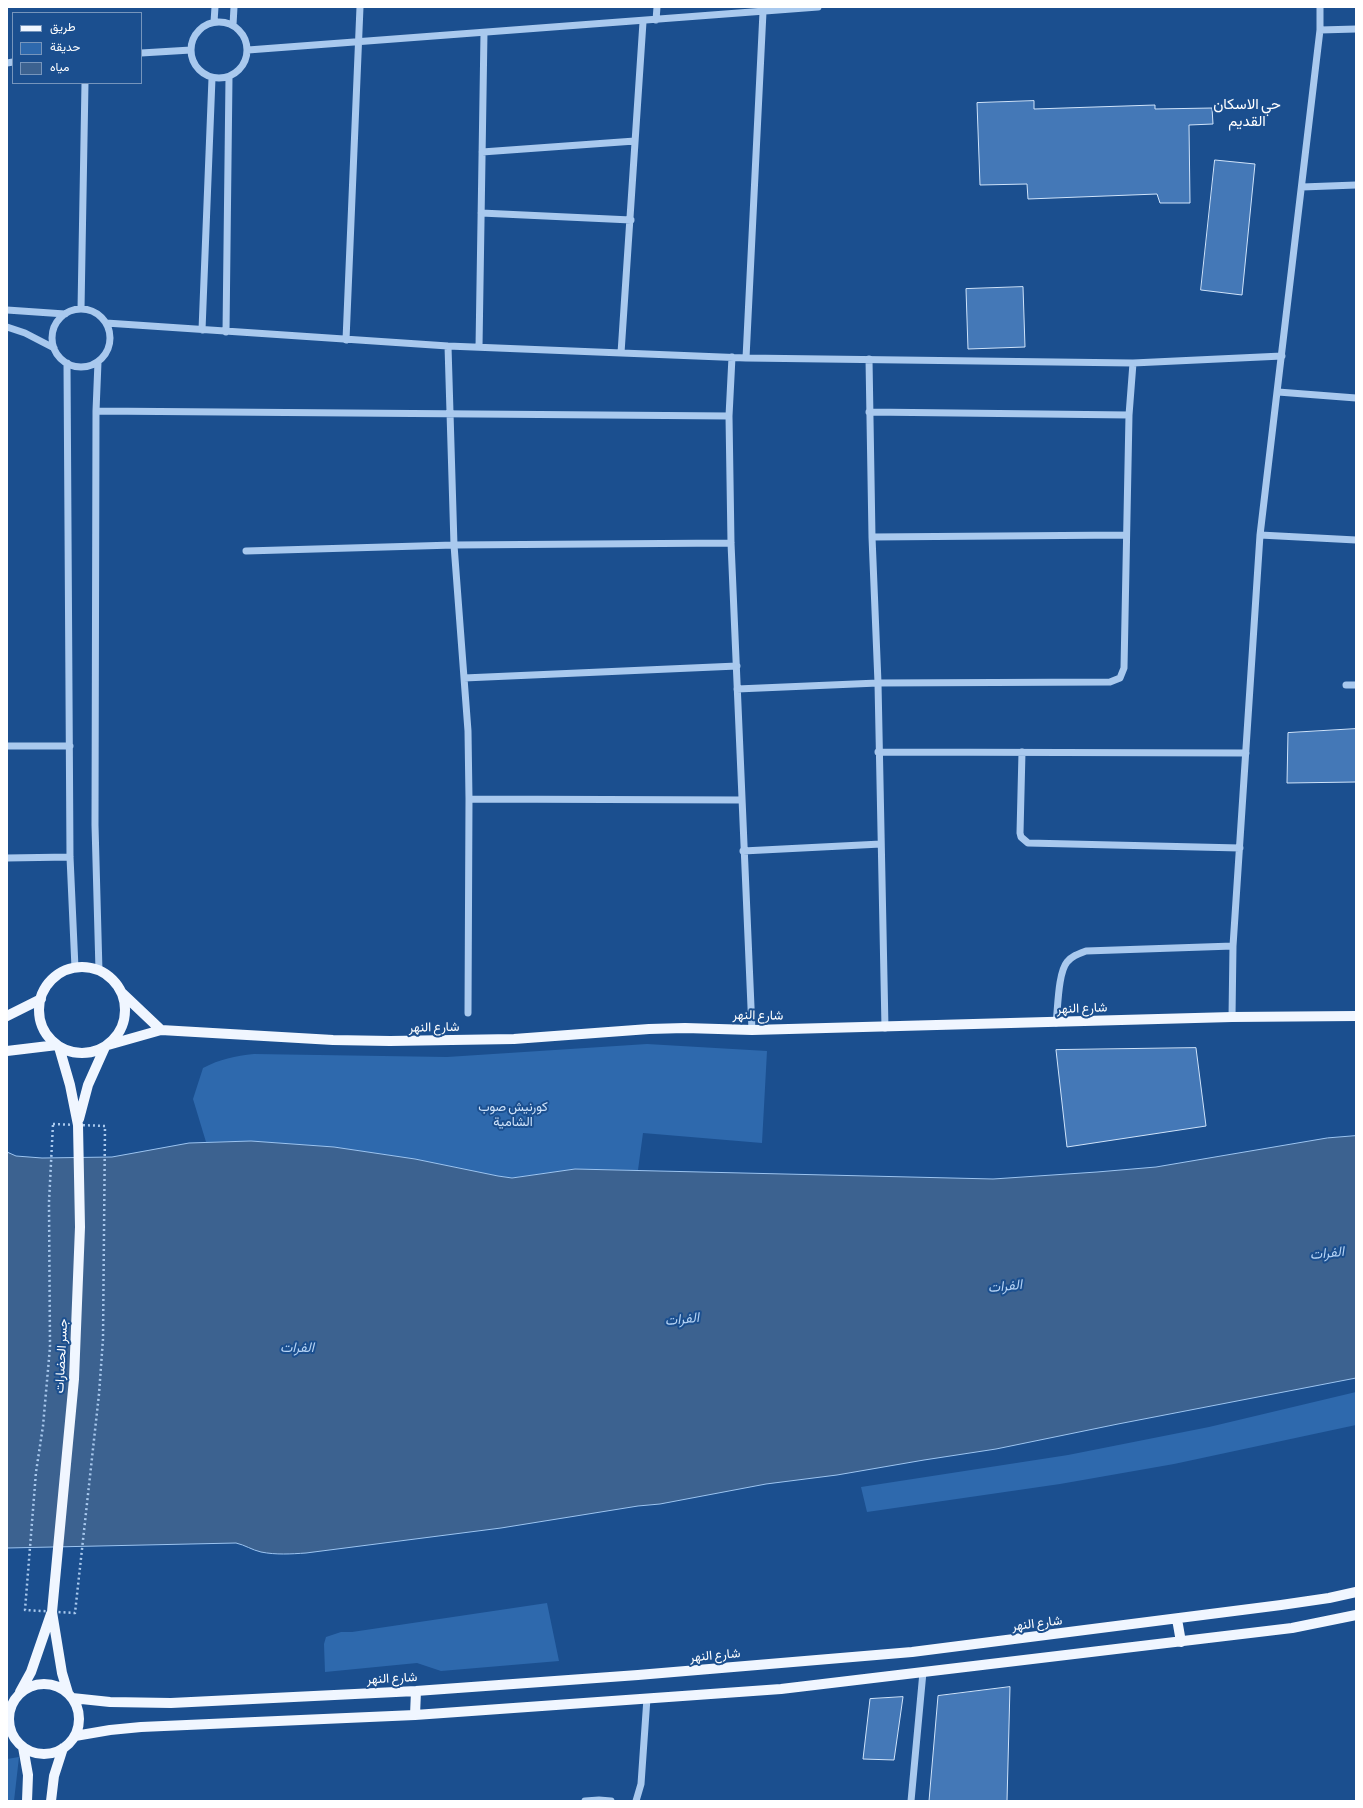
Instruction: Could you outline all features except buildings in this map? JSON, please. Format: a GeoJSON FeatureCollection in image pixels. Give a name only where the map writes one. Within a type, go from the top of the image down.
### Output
{"type":"FeatureCollection","features":[{"type":"Feature","properties":{"kind":"main road"},"geometry":{"type":"LineString","coordinates":[[106,1046],[90,1053],[74,1052],[58,1046],[46,1034],[41,1021],[39,1007],[48,985],[53,979],[64,972],[75,968],[83,967],[99,971],[113,980],[122,993],[161,1030]]}},
{"type":"Feature","properties":{"kind":"main road"},"geometry":{"type":"LineString","coordinates":[[78,1125],[88,1084],[106,1046],[119,1032],[124,1022],[126,1010],[122,993]]}},
{"type":"Feature","properties":{"kind":"main road"},"geometry":{"type":"LineString","coordinates":[[7,1016],[41,999]]}},
{"type":"Feature","properties":{"kind":"main road","name":"شارع النهر"},"geometry":{"type":"LineString","coordinates":[[106,1046],[161,1030],[326,1040],[390,1041],[514,1039],[649,1028],[752,1030],[885,1028],[1356,1016]]}},
{"type":"Feature","properties":{"kind":"main road"},"geometry":{"type":"LineString","coordinates":[[7,1051],[58,1046]]}},
{"type":"Feature","properties":{"kind":"main road"},"geometry":{"type":"LineString","coordinates":[[58,1046],[70,1085],[78,1125]]}},
{"type":"Feature","properties":{"kind":"main road","name":"جسر الحضارات"},"geometry":{"type":"LineString","coordinates":[[52,1612],[68,1454],[78,1318],[80,1227],[78,1125]]}},
{"type":"Feature","properties":{"kind":"main road","name":"شارع النهر"},"geometry":{"type":"LineString","coordinates":[[70,1696],[110,1702],[171,1703],[416,1691],[638,1675],[912,1652],[1177,1619],[1329,1598],[1356,1592]]}},
{"type":"Feature","properties":{"kind":"main road"},"geometry":{"type":"LineString","coordinates":[[27,1801],[27,1771],[15,1743],[8,1712],[31,1672],[52,1612]]}},
{"type":"Feature","properties":{"kind":"main road"},"geometry":{"type":"LineString","coordinates":[[52,1612],[61,1666],[70,1696]]}},
{"type":"Feature","properties":{"kind":"main road"},"geometry":{"type":"LineString","coordinates":[[75,1736],[110,1730],[157,1726],[415,1715],[781,1689],[1292,1628],[1356,1615]]}},
{"type":"Feature","properties":{"kind":"main road"},"geometry":{"type":"LineString","coordinates":[[1177,1619],[1181,1642]]}},
{"type":"Feature","properties":{"kind":"main road"},"geometry":{"type":"LineString","coordinates":[[15,1743],[32,1752],[42,1754],[53,1753],[63,1748],[75,1736],[79,1716],[77,1706],[70,1696],[59,1687],[49,1684],[38,1684],[19,1694]]}},
{"type":"Feature","properties":{"kind":"main road"},"geometry":{"type":"LineString","coordinates":[[415,1715],[416,1691]]}},
{"type":"Feature","properties":{"kind":"main road"},"geometry":{"type":"LineString","coordinates":[[51,1801],[54,1776],[63,1748]]}},
{"type":"Feature","properties":{"kind":"street"},"geometry":{"type":"LineString","coordinates":[[214,22],[215,7]]}},
{"type":"Feature","properties":{"kind":"street"},"geometry":{"type":"LineString","coordinates":[[233,25],[234,7]]}},
{"type":"Feature","properties":{"kind":"street"},"geometry":{"type":"LineString","coordinates":[[346,340],[360,42],[360,7]]}},
{"type":"Feature","properties":{"kind":"street"},"geometry":{"type":"LineString","coordinates":[[656,20],[657,7]]}},
{"type":"Feature","properties":{"kind":"street"},"geometry":{"type":"LineString","coordinates":[[248,50],[643,22],[818,7]]}},
{"type":"Feature","properties":{"kind":"street"},"geometry":{"type":"LineString","coordinates":[[1232,1018],[1233,946],[1260,535],[1320,30],[1320,7]]}},
{"type":"Feature","properties":{"kind":"street"},"geometry":{"type":"LineString","coordinates":[[746,358],[763,12]]}},
{"type":"Feature","properties":{"kind":"street"},"geometry":{"type":"LineString","coordinates":[[214,22],[224,22],[233,25],[241,31],[244,36],[248,50],[243,67],[237,73],[229,77],[212,78],[204,74],[192,59],[191,50],[193,40],[198,32],[205,26],[214,22]]}},
{"type":"Feature","properties":{"kind":"street"},"geometry":{"type":"LineString","coordinates":[[621,353],[643,22]]}},
{"type":"Feature","properties":{"kind":"street"},"geometry":{"type":"LineString","coordinates":[[1320,30],[1356,29]]}},
{"type":"Feature","properties":{"kind":"street"},"geometry":{"type":"LineString","coordinates":[[479,347],[484,33]]}},
{"type":"Feature","properties":{"kind":"street"},"geometry":{"type":"LineString","coordinates":[[142,53],[191,50]]}},
{"type":"Feature","properties":{"kind":"street"},"geometry":{"type":"LineString","coordinates":[[226,332],[229,77]]}},
{"type":"Feature","properties":{"kind":"street"},"geometry":{"type":"LineString","coordinates":[[202,330],[212,78]]}},
{"type":"Feature","properties":{"kind":"street"},"geometry":{"type":"LineString","coordinates":[[81,309],[85,84]]}},
{"type":"Feature","properties":{"kind":"street"},"geometry":{"type":"LineString","coordinates":[[482,152],[635,141]]}},
{"type":"Feature","properties":{"kind":"street"},"geometry":{"type":"LineString","coordinates":[[1302,187],[1356,185]]}},
{"type":"Feature","properties":{"kind":"street"},"geometry":{"type":"LineString","coordinates":[[481,213],[630,220]]}},
{"type":"Feature","properties":{"kind":"street"},"geometry":{"type":"LineString","coordinates":[[7,310],[65,314],[81,309],[95,313],[106,323],[110,337],[109,345],[107,352],[98,362],[85,367],[79,367],[67,363],[54,348],[25,333],[7,327]]}},
{"type":"Feature","properties":{"kind":"street"},"geometry":{"type":"LineString","coordinates":[[54,348],[54,327],[65,314]]}},
{"type":"Feature","properties":{"kind":"street"},"geometry":{"type":"LineString","coordinates":[[106,323],[448,346],[746,358],[1133,363],[1282,356]]}},
{"type":"Feature","properties":{"kind":"street"},"geometry":{"type":"LineString","coordinates":[[448,346],[454,545],[468,731],[468,1013]]}},
{"type":"Feature","properties":{"kind":"street"},"geometry":{"type":"LineString","coordinates":[[732,357],[729,416],[731,543],[743,851],[752,1030]]}},
{"type":"Feature","properties":{"kind":"street"},"geometry":{"type":"LineString","coordinates":[[869,359],[869,412],[878,683],[878,752],[885,1028]]}},
{"type":"Feature","properties":{"kind":"street"},"geometry":{"type":"LineString","coordinates":[[98,362],[96,411],[95,825],[99,971]]}},
{"type":"Feature","properties":{"kind":"street"},"geometry":{"type":"LineString","coordinates":[[67,363],[70,857],[75,968]]}},
{"type":"Feature","properties":{"kind":"street"},"geometry":{"type":"LineString","coordinates":[[737,688],[878,683],[1110,682],[1120,678],[1124,668],[1129,415],[1133,363]]}},
{"type":"Feature","properties":{"kind":"street"},"geometry":{"type":"LineString","coordinates":[[1278,392],[1356,398]]}},
{"type":"Feature","properties":{"kind":"street"},"geometry":{"type":"LineString","coordinates":[[96,411],[729,416]]}},
{"type":"Feature","properties":{"kind":"street"},"geometry":{"type":"LineString","coordinates":[[869,412],[1129,415]]}},
{"type":"Feature","properties":{"kind":"street"},"geometry":{"type":"LineString","coordinates":[[872,537],[1126,535]]}},
{"type":"Feature","properties":{"kind":"street"},"geometry":{"type":"LineString","coordinates":[[1260,535],[1356,540]]}},
{"type":"Feature","properties":{"kind":"street"},"geometry":{"type":"LineString","coordinates":[[246,551],[454,545],[731,543]]}},
{"type":"Feature","properties":{"kind":"street"},"geometry":{"type":"LineString","coordinates":[[464,678],[736,666]]}},
{"type":"Feature","properties":{"kind":"street"},"geometry":{"type":"LineString","coordinates":[[1346,685],[1356,685]]}},
{"type":"Feature","properties":{"kind":"street"},"geometry":{"type":"LineString","coordinates":[[7,746],[70,746]]}},
{"type":"Feature","properties":{"kind":"street"},"geometry":{"type":"LineString","coordinates":[[878,752],[1246,753]]}},
{"type":"Feature","properties":{"kind":"street"},"geometry":{"type":"LineString","coordinates":[[1022,752],[1020,833],[1021,838],[1028,843],[1240,848]]}},
{"type":"Feature","properties":{"kind":"street"},"geometry":{"type":"LineString","coordinates":[[469,799],[742,800]]}},
{"type":"Feature","properties":{"kind":"street"},"geometry":{"type":"LineString","coordinates":[[743,851],[881,844]]}},
{"type":"Feature","properties":{"kind":"street"},"geometry":{"type":"LineString","coordinates":[[7,858],[70,857]]}},
{"type":"Feature","properties":{"kind":"street"},"geometry":{"type":"LineString","coordinates":[[1056,1023],[1062,976],[1066,964],[1073,956],[1086,951],[1233,946]]}},
{"type":"Feature","properties":{"kind":"street"},"geometry":{"type":"LineString","coordinates":[[911,1801],[923,1672]]}},
{"type":"Feature","properties":{"kind":"street"},"geometry":{"type":"LineString","coordinates":[[636,1801],[641,1784],[647,1698]]}},
{"type":"Feature","properties":{"kind":"street"},"geometry":{"type":"LineString","coordinates":[[585,1801],[611,1801]]}},
{"type":"Feature","properties":{"kind":"path"},"geometry":{"type":"LineString","coordinates":[[25,1610],[36,1472],[44,1419],[50,1347],[49,1202],[53,1124]]}},
{"type":"Feature","properties":{"kind":"path"},"geometry":{"type":"LineString","coordinates":[[75,1613],[104,1339],[105,1126]]}},
{"type":"Feature","properties":{"kind":"green space","name":"كورنيش صوب الشامية"},"geometry":{"type":"Polygon","coordinates":[[[647,1044],[767,1051],[762,1143],[643,1133],[638,1170],[575,1169],[512,1178],[415,1159],[334,1147],[251,1141],[206,1142],[193,1099],[203,1068],[222,1060],[254,1054],[447,1057],[647,1044]]]}},
{"type":"Feature","properties":{"kind":"green space"},"geometry":{"type":"Polygon","coordinates":[[[1356,1392],[1356,1425],[1174,1464],[1060,1484],[867,1512],[861,1487],[1068,1455],[1209,1427],[1356,1392]]]}},
{"type":"Feature","properties":{"kind":"green space"},"geometry":{"type":"Polygon","coordinates":[[[547,1603],[559,1661],[441,1671],[417,1663],[325,1672],[324,1644],[326,1637],[341,1632],[352,1632],[547,1603]]]}},
{"type":"Feature","properties":{"kind":"green space"},"geometry":{"type":"Polygon","coordinates":[[[19,1757],[14,1801],[7,1801],[7,1759],[19,1757]]]}},
{"type":"Feature","properties":{"kind":"water","name":"الفرات"},"geometry":{"type":"Polygon","coordinates":[[[1356,1136],[1356,1378],[996,1449],[837,1475],[766,1484],[660,1504],[638,1506],[501,1528],[306,1553],[267,1553],[236,1543],[7,1548],[7,1152],[16,1156],[42,1158],[112,1157],[189,1143],[251,1141],[334,1147],[415,1159],[512,1178],[575,1169],[993,1179],[1156,1167],[1327,1138],[1356,1136]]]}},
{"type":"Feature","properties":{"kind":"district","name":"حي الاسكان القديم"},"geometry":{"type":"Point","coordinates":[1247,114]}}]}
